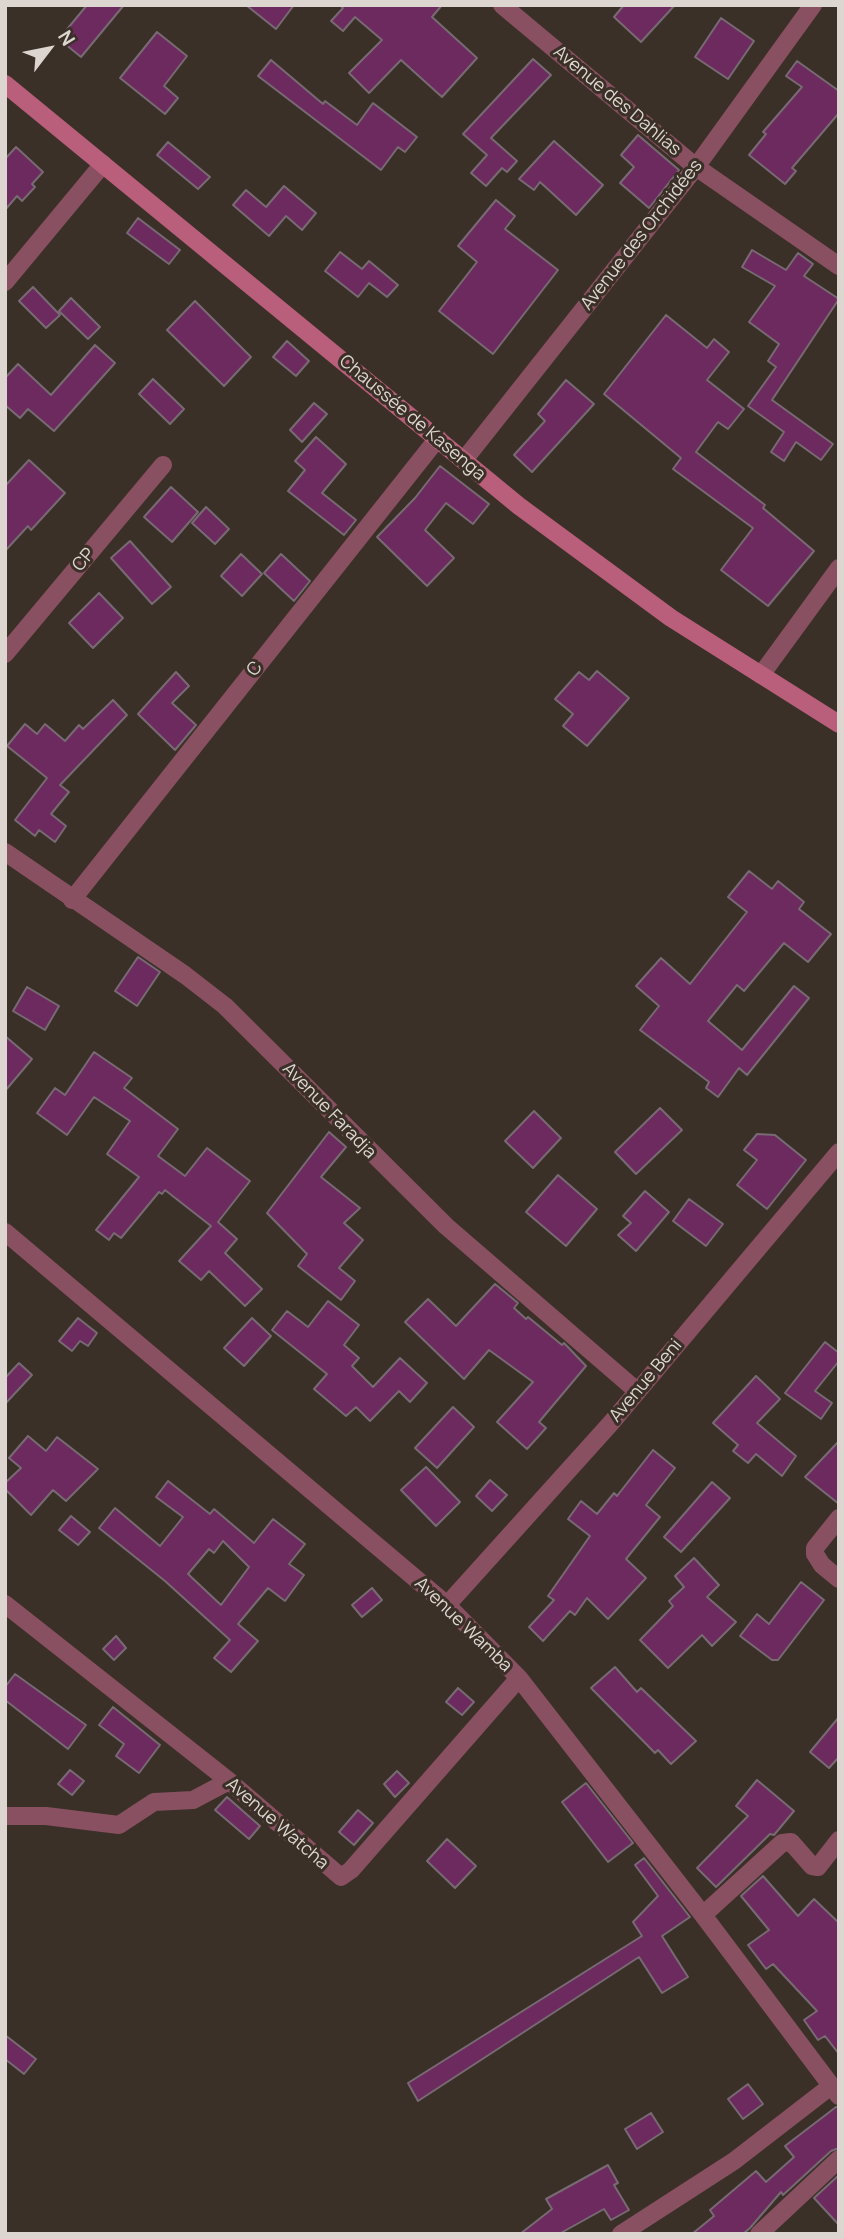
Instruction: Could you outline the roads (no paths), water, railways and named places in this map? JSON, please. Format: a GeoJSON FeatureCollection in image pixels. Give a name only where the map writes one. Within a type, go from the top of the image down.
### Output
{"type":"FeatureCollection","features":[{"type":"Feature","properties":{"kind":"main road","name":"Chaussée de Kasenga"},"geometry":{"type":"LineString","coordinates":[[5,85],[464,460],[616,580],[839,724]]}},
{"type":"Feature","properties":{"kind":"street","name":"Avenue des Dahlias"},"geometry":{"type":"LineString","coordinates":[[502,5],[696,167],[839,266]]}},
{"type":"Feature","properties":{"kind":"street","name":"Avenue des Orchidées"},"geometry":{"type":"LineString","coordinates":[[464,460],[696,167],[813,5]]}},
{"type":"Feature","properties":{"kind":"street"},"geometry":{"type":"LineString","coordinates":[[5,282],[103,164]]}},
{"type":"Feature","properties":{"kind":"street","name":"C"},"geometry":{"type":"LineString","coordinates":[[72,900],[438,438]]}},
{"type":"Feature","properties":{"kind":"street","name":"CP"},"geometry":{"type":"LineString","coordinates":[[5,654],[163,465]]}},
{"type":"Feature","properties":{"kind":"street"},"geometry":{"type":"LineString","coordinates":[[761,675],[839,568]]}},
{"type":"Feature","properties":{"kind":"street","name":"Avenue Faradja"},"geometry":{"type":"LineString","coordinates":[[5,852],[185,975],[225,1006],[446,1226],[637,1391]]}},
{"type":"Feature","properties":{"kind":"street","name":"Avenue Beni"},"geometry":{"type":"LineString","coordinates":[[447,1605],[637,1391],[839,1152]]}},
{"type":"Feature","properties":{"kind":"street","name":"Avenue Wamba"},"geometry":{"type":"LineString","coordinates":[[5,1232],[447,1605],[519,1678],[703,1914],[835,2091]]}},
{"type":"Feature","properties":{"kind":"street"},"geometry":{"type":"LineString","coordinates":[[839,1518],[815,1548],[815,1554],[822,1565],[839,1579]]}},
{"type":"Feature","properties":{"kind":"street","name":"Avenue Watcha"},"geometry":{"type":"LineString","coordinates":[[5,1604],[229,1781],[334,1873],[344,1876],[519,1678]]}},
{"type":"Feature","properties":{"kind":"street"},"geometry":{"type":"LineString","coordinates":[[5,1816],[46,1816],[119,1825],[154,1802],[193,1800],[229,1781]]}},
{"type":"Feature","properties":{"kind":"street"},"geometry":{"type":"LineString","coordinates":[[703,1914],[782,1843],[791,1842],[812,1866],[818,1867],[836,1852]]}},
{"type":"Feature","properties":{"kind":"street"},"geometry":{"type":"LineString","coordinates":[[621,2234],[835,2091]]}},
{"type":"Feature","properties":{"kind":"street"},"geometry":{"type":"LineString","coordinates":[[759,2234],[839,2159]]}}]}
